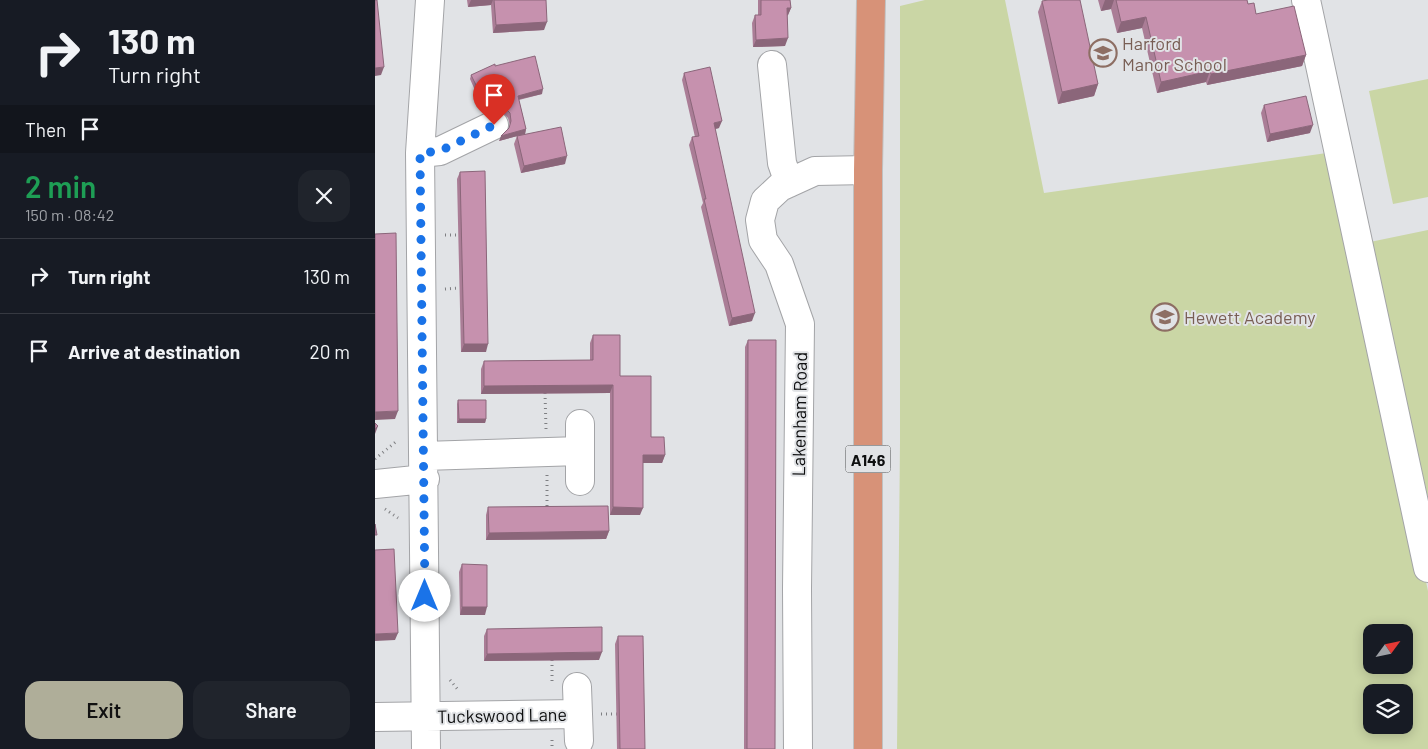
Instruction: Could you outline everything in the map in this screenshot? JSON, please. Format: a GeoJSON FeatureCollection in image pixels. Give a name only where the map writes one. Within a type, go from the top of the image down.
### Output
{"type":"FeatureCollection","features":[{"type":"Feature","properties":{"kind":"highway","name":"A146"},"geometry":{"type":"LineString","coordinates":[[868,749],[868,170],[871,0]]}},
{"type":"Feature","properties":{"kind":"street","name":"Tuckswood Lane"},"geometry":{"type":"LineString","coordinates":[[426,749],[420,153],[430,0]]}},
{"type":"Feature","properties":{"kind":"street"},"geometry":{"type":"LineString","coordinates":[[1306,0],[1428,568]]}},
{"type":"Feature","properties":{"kind":"street"},"geometry":{"type":"LineString","coordinates":[[772,65],[782,163],[789,183]]}},
{"type":"Feature","properties":{"kind":"street"},"geometry":{"type":"LineString","coordinates":[[420,153],[440,151],[494,125]]}},
{"type":"Feature","properties":{"kind":"street","name":"Lakenham Road"},"geometry":{"type":"LineString","coordinates":[[798,749],[797,589],[800,324],[779,264],[763,240],[760,220],[765,201],[780,187],[815,171],[868,170]]}},
{"type":"Feature","properties":{"kind":"street"},"geometry":{"type":"LineString","coordinates":[[580,424],[580,482]]}},
{"type":"Feature","properties":{"kind":"street"},"geometry":{"type":"LineString","coordinates":[[375,484],[424,468],[581,451]]}},
{"type":"Feature","properties":{"kind":"street","name":"Tuckswood Lane"},"geometry":{"type":"LineString","coordinates":[[577,687],[579,742]]}},
{"type":"Feature","properties":{"kind":"street","name":"Tuckswood Lane"},"geometry":{"type":"LineString","coordinates":[[375,717],[578,714]]}},
{"type":"Feature","properties":{"kind":"green space","name":"Hewett Academy"},"geometry":{"type":"Polygon","coordinates":[[[925,0],[1005,0],[1044,193],[1334,152],[1428,591],[1428,749],[897,749],[900,442],[900,6],[925,0]]]}},
{"type":"Feature","properties":{"kind":"green space"},"geometry":{"type":"Polygon","coordinates":[[[1428,79],[1428,197],[1393,204],[1369,91],[1428,79]]]}},
{"type":"Feature","properties":{"kind":"green space"},"geometry":{"type":"Polygon","coordinates":[[[1428,230],[1428,498],[1370,242],[1428,230]]]}},
{"type":"Feature","properties":{"kind":"building"},"geometry":{"type":"Polygon","coordinates":[[[375,0],[377,0],[384,67],[375,68],[375,0]]]}},
{"type":"Feature","properties":{"kind":"building"},"geometry":{"type":"Polygon","coordinates":[[[494,0],[546,0],[547,22],[496,25],[494,0]]]}},
{"type":"Feature","properties":{"kind":"building"},"geometry":{"type":"Polygon","coordinates":[[[761,0],[790,0],[791,8],[787,8],[788,38],[756,40],[755,15],[761,15],[761,0]]]}},
{"type":"Feature","properties":{"kind":"building"},"geometry":{"type":"Polygon","coordinates":[[[1080,0],[1098,84],[1062,92],[1042,1],[1080,0]]]}},
{"type":"Feature","properties":{"kind":"building"},"geometry":{"type":"Polygon","coordinates":[[[1116,0],[1247,0],[1248,4],[1254,3],[1256,14],[1294,6],[1306,55],[1211,74],[1210,71],[1161,82],[1146,17],[1121,22],[1116,0]]]}},
{"type":"Feature","properties":{"kind":"building"},"geometry":{"type":"Polygon","coordinates":[[[535,56],[543,89],[518,96],[526,129],[501,136],[509,128],[511,121],[510,113],[504,107],[493,105],[491,98],[484,101],[471,75],[495,64],[495,66],[535,56]]]}},
{"type":"Feature","properties":{"kind":"building"},"geometry":{"type":"Polygon","coordinates":[[[710,67],[722,121],[714,123],[755,313],[732,318],[704,199],[706,199],[692,137],[699,136],[684,73],[710,67]]]}},
{"type":"Feature","properties":{"kind":"building"},"geometry":{"type":"Polygon","coordinates":[[[1306,96],[1313,125],[1270,134],[1264,105],[1306,96]]]}},
{"type":"Feature","properties":{"kind":"building"},"geometry":{"type":"Polygon","coordinates":[[[561,127],[567,156],[524,166],[517,136],[561,127]]]}},
{"type":"Feature","properties":{"kind":"building"},"geometry":{"type":"Polygon","coordinates":[[[485,171],[488,344],[464,344],[460,172],[485,171]]]}},
{"type":"Feature","properties":{"kind":"building"},"geometry":{"type":"Polygon","coordinates":[[[396,233],[398,411],[375,412],[375,234],[396,233]]]}},
{"type":"Feature","properties":{"kind":"building"},"geometry":{"type":"Polygon","coordinates":[[[593,335],[620,335],[620,376],[651,376],[651,437],[664,437],[665,455],[643,455],[643,508],[613,507],[613,385],[484,386],[484,361],[593,360],[593,335]]]}},
{"type":"Feature","properties":{"kind":"building"},"geometry":{"type":"Polygon","coordinates":[[[748,340],[776,340],[775,749],[747,749],[748,340]]]}},
{"type":"Feature","properties":{"kind":"building"},"geometry":{"type":"Polygon","coordinates":[[[458,400],[486,400],[486,419],[459,419],[458,400]]]}},
{"type":"Feature","properties":{"kind":"building"},"geometry":{"type":"Polygon","coordinates":[[[608,506],[609,531],[489,533],[488,507],[608,506]]]}},
{"type":"Feature","properties":{"kind":"building"},"geometry":{"type":"Polygon","coordinates":[[[394,549],[398,633],[375,634],[375,550],[394,549]]]}},
{"type":"Feature","properties":{"kind":"building"},"geometry":{"type":"Polygon","coordinates":[[[462,564],[487,565],[487,607],[462,607],[462,564]]]}},
{"type":"Feature","properties":{"kind":"building"},"geometry":{"type":"Polygon","coordinates":[[[602,627],[602,652],[487,654],[487,629],[602,627]]]}},
{"type":"Feature","properties":{"kind":"building"},"geometry":{"type":"Polygon","coordinates":[[[618,636],[643,636],[645,749],[620,749],[618,636]]]}},
{"type":"Feature","properties":{"kind":"place","name":"Harford Manor School"},"geometry":{"type":"Point","coordinates":[1103,53]}},
{"type":"Feature","properties":{"kind":"place","name":"Hewett Academy"},"geometry":{"type":"Point","coordinates":[1165,317]}},
{"type":"Feature","properties":{"kind":"route"},"geometry":{"type":"LineString","coordinates":[[425,596],[420,153],[440,151],[456,145],[494,125]]}}]}
